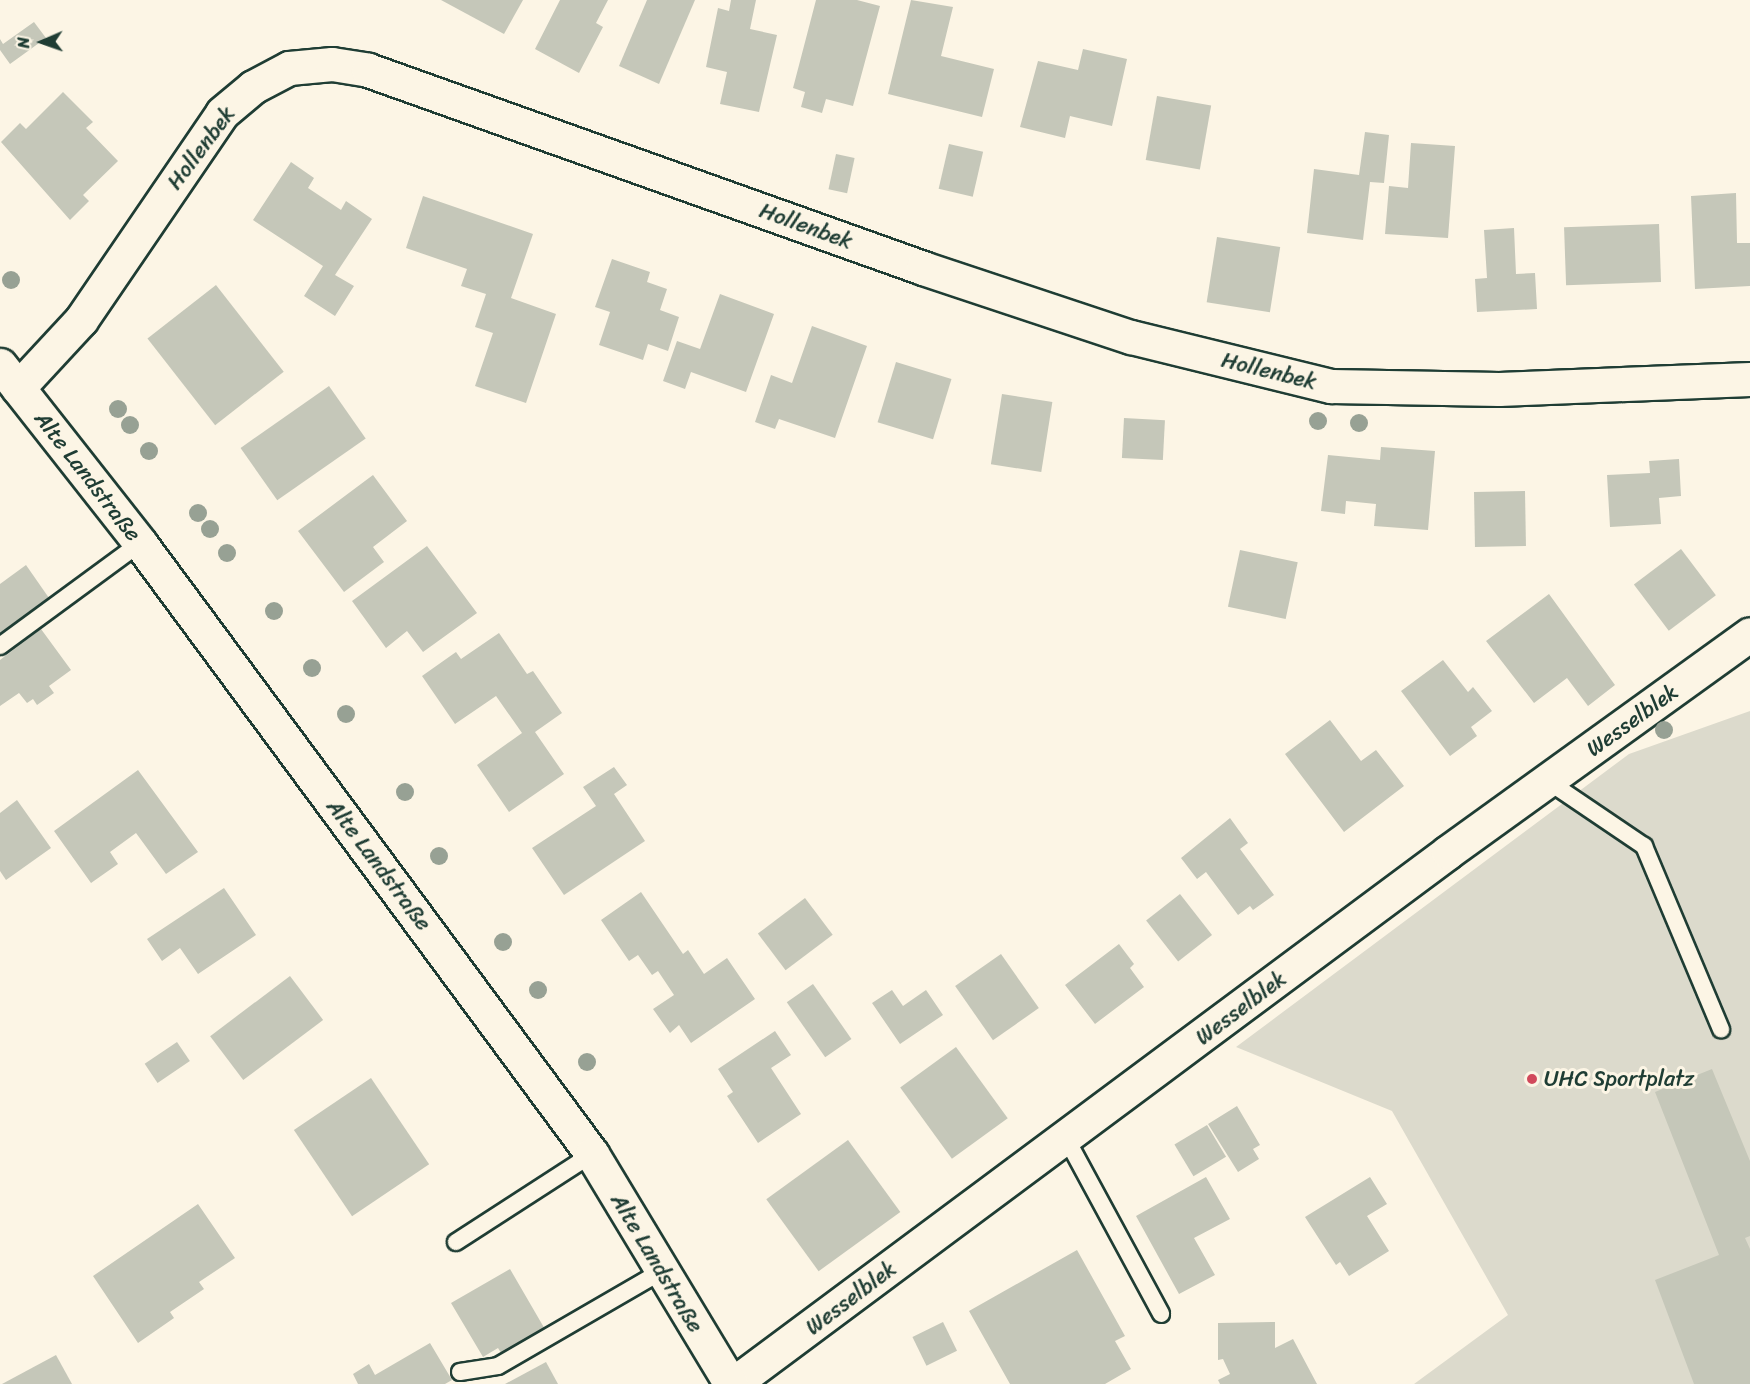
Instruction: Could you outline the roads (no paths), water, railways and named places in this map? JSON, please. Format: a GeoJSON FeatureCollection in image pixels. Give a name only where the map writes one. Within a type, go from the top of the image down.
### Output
{"type":"FeatureCollection","features":[{"type":"Feature","properties":{"kind":"street","name":"Hollenbek"},"geometry":{"type":"LineString","coordinates":[[9,376],[81,320],[222,113],[253,87],[289,68],[332,64],[368,69],[923,268],[1131,337],[1331,386],[1498,389],[1750,379]]}},
{"type":"Feature","properties":{"kind":"street","name":"Alte Landstraße"},"geometry":{"type":"LineString","coordinates":[[9,376],[140,543],[592,1154],[732,1384]]}},
{"type":"Feature","properties":{"kind":"street","name":"Wesselblek"},"geometry":{"type":"LineString","coordinates":[[732,1384],[1750,634]]}},
{"type":"Feature","properties":{"kind":"lane"},"geometry":{"type":"LineString","coordinates":[[0,646],[140,543]]}},
{"type":"Feature","properties":{"kind":"lane"},"geometry":{"type":"LineString","coordinates":[[1548,781],[1644,846],[1721,1029]]}},
{"type":"Feature","properties":{"kind":"lane"},"geometry":{"type":"LineString","coordinates":[[1066,1137],[1161,1314]]}},
{"type":"Feature","properties":{"kind":"lane"},"geometry":{"type":"LineString","coordinates":[[456,1242],[592,1154]]}},
{"type":"Feature","properties":{"kind":"lane"},"geometry":{"type":"LineString","coordinates":[[460,1372],[498,1366],[662,1271]]}},
{"type":"Feature","properties":{"kind":"place","name":"UHC Sportplatz"},"geometry":{"type":"Point","coordinates":[1532,1079]}}]}
